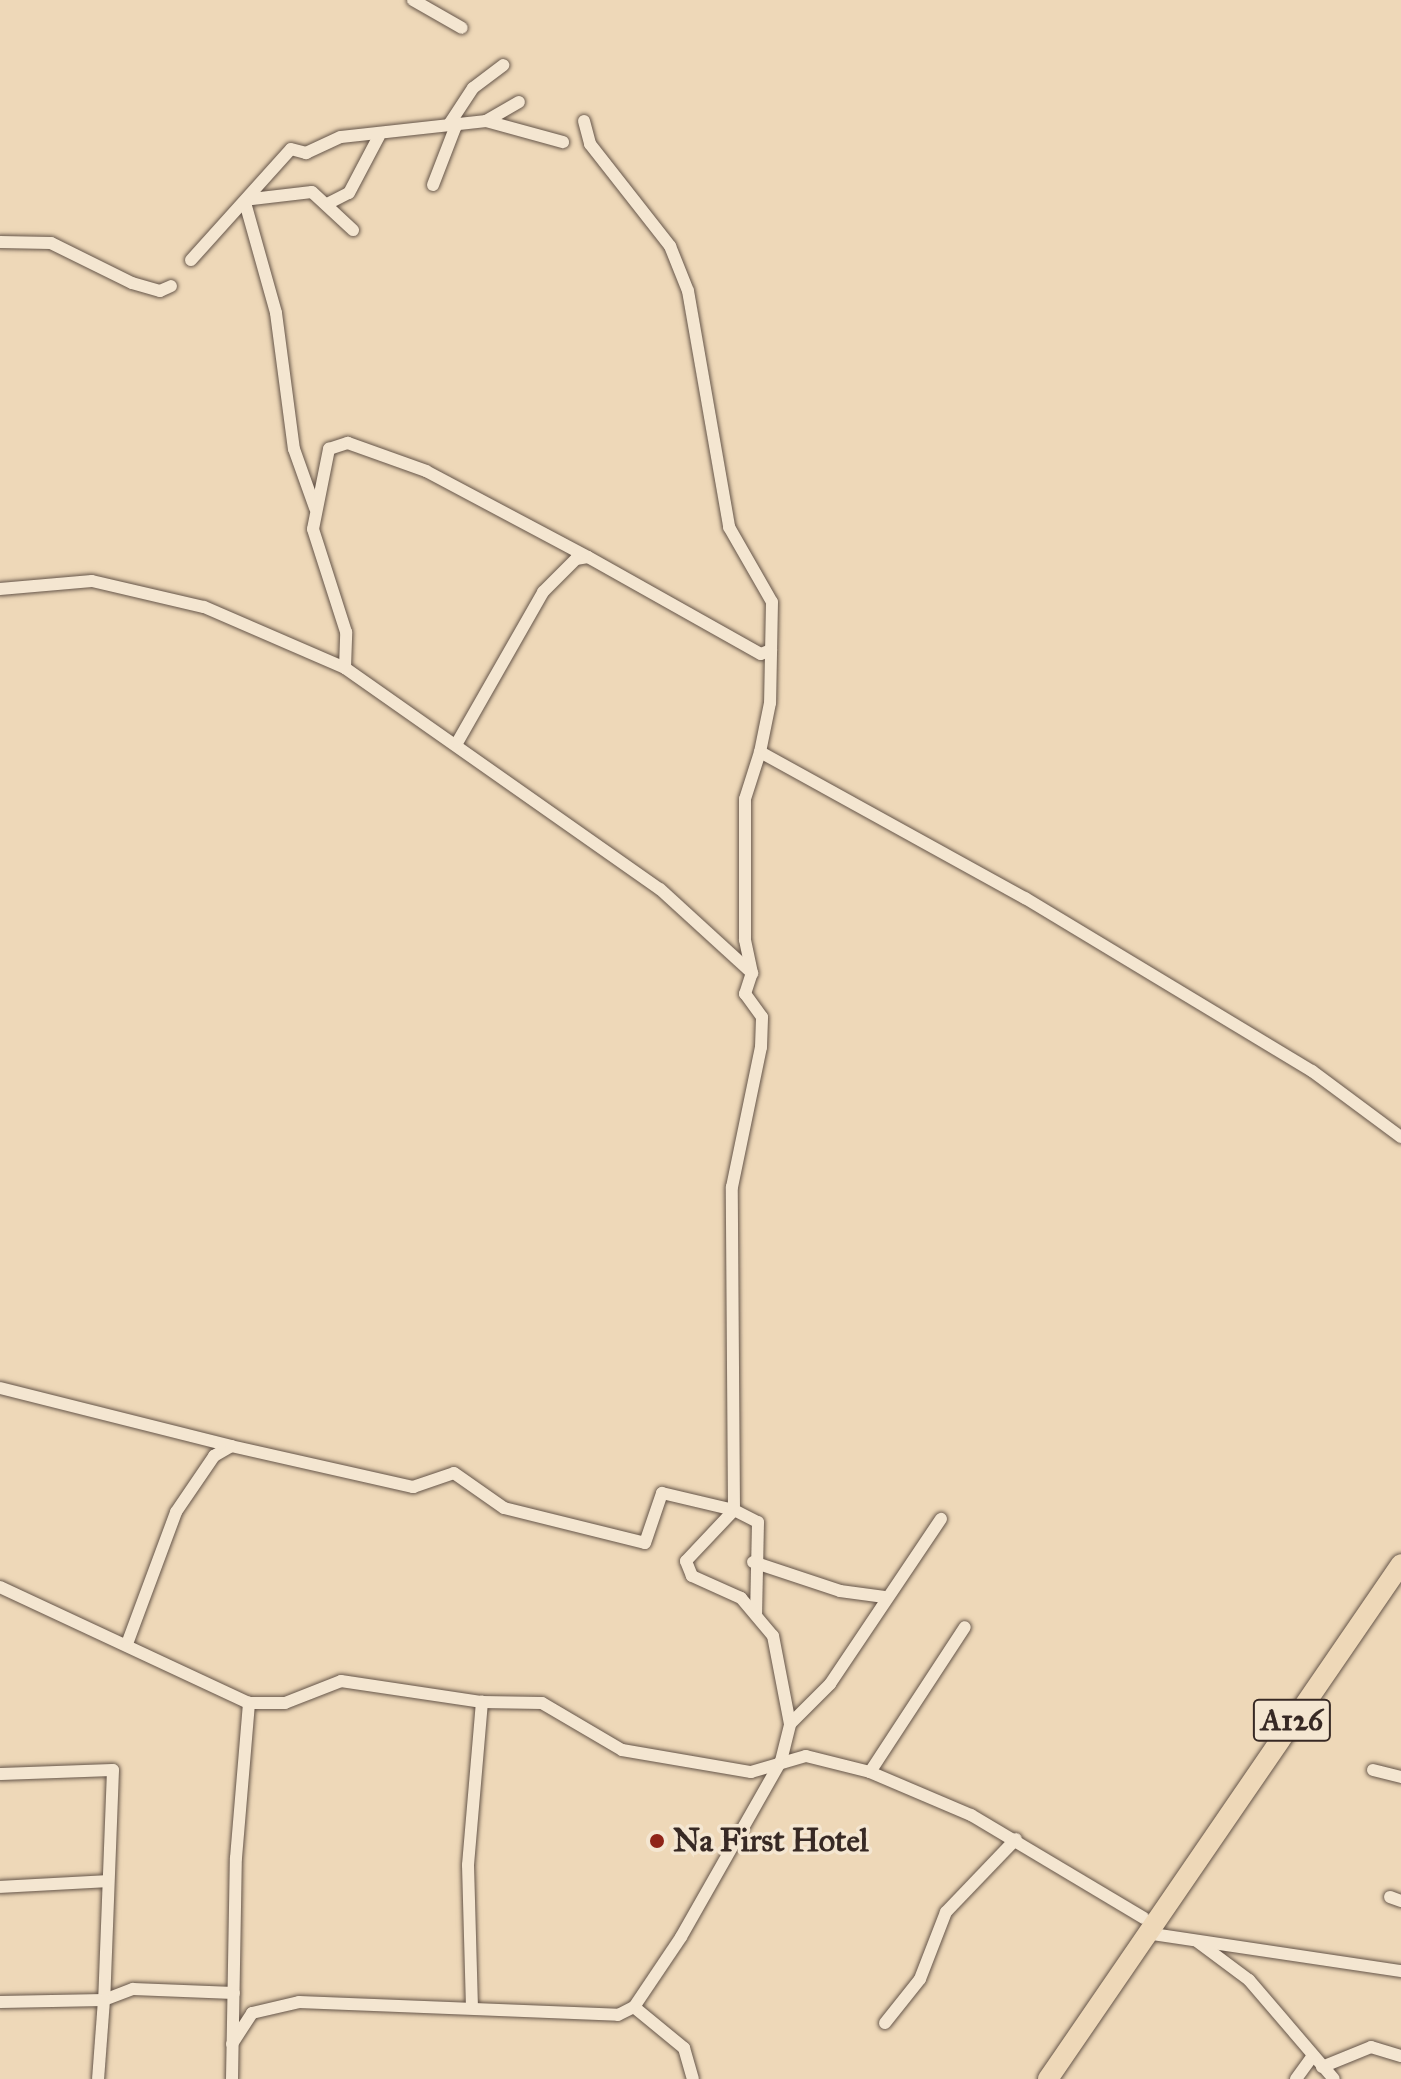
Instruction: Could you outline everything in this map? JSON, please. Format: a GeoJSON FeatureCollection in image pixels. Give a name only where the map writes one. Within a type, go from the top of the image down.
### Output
{"type":"FeatureCollection","features":[{"type":"Feature","properties":{"kind":"highway","name":"A126"},"geometry":{"type":"LineString","coordinates":[[1032,2079],[1183,1875],[1401,1564]]}},
{"type":"Feature","properties":{"kind":"highway","name":"A126"},"geometry":{"type":"LineString","coordinates":[[1048,2079],[1145,1926]]}},
{"type":"Feature","properties":{"kind":"street"},"geometry":{"type":"LineString","coordinates":[[413,0],[462,28]]}},
{"type":"Feature","properties":{"kind":"street"},"geometry":{"type":"LineString","coordinates":[[450,123],[473,88],[503,65]]}},
{"type":"Feature","properties":{"kind":"street"},"geometry":{"type":"LineString","coordinates":[[486,121],[519,102]]}},
{"type":"Feature","properties":{"kind":"street"},"geometry":{"type":"LineString","coordinates":[[191,260],[249,203],[291,149],[306,153],[341,137],[379,136],[450,123],[486,121],[563,142]]}},
{"type":"Feature","properties":{"kind":"street"},"geometry":{"type":"LineString","coordinates":[[232,2044],[252,2013],[299,2002],[472,2008],[537,2016],[618,2015],[634,2007],[781,1761],[790,1724],[773,1636],[741,1598],[692,1576],[686,1561],[734,1510],[732,1187],[761,1047],[762,1017],[745,994],[752,973],[745,940],[744,813],[760,752],[771,650],[772,602],[729,527],[688,291],[670,246],[590,144],[584,121]]}},
{"type":"Feature","properties":{"kind":"street"},"geometry":{"type":"LineString","coordinates":[[433,185],[455,128],[450,123]]}},
{"type":"Feature","properties":{"kind":"street"},"geometry":{"type":"LineString","coordinates":[[329,203],[349,193],[379,136]]}},
{"type":"Feature","properties":{"kind":"street"},"geometry":{"type":"LineString","coordinates":[[249,203],[296,190],[329,203],[353,230]]}},
{"type":"Feature","properties":{"kind":"street"},"geometry":{"type":"LineString","coordinates":[[249,203],[276,313],[294,449],[316,509],[322,571],[346,632],[345,668]]}},
{"type":"Feature","properties":{"kind":"street"},"geometry":{"type":"LineString","coordinates":[[0,242],[51,243],[132,283],[160,291],[171,286]]}},
{"type":"Feature","properties":{"kind":"street"},"geometry":{"type":"LineString","coordinates":[[316,509],[329,449],[348,443],[439,477],[588,557],[734,641],[761,654],[771,650]]}},
{"type":"Feature","properties":{"kind":"street"},"geometry":{"type":"LineString","coordinates":[[457,743],[543,592],[560,569],[588,557]]}},
{"type":"Feature","properties":{"kind":"street"},"geometry":{"type":"LineString","coordinates":[[0,589],[92,581],[204,607],[345,668],[457,743],[660,889],[752,973]]}},
{"type":"Feature","properties":{"kind":"street"},"geometry":{"type":"LineString","coordinates":[[760,752],[1025,898],[1312,1071],[1401,1137]]}},
{"type":"Feature","properties":{"kind":"street"},"geometry":{"type":"LineString","coordinates":[[0,1388],[231,1446],[413,1487],[454,1473],[504,1508],[645,1543],[662,1493],[734,1510],[758,1522],[753,1562],[762,1591],[756,1614]]}},
{"type":"Feature","properties":{"kind":"street"},"geometry":{"type":"LineString","coordinates":[[127,1644],[176,1512],[214,1456],[231,1446]]}},
{"type":"Feature","properties":{"kind":"street"},"geometry":{"type":"LineString","coordinates":[[790,1724],[830,1684],[885,1597],[941,1519]]}},
{"type":"Feature","properties":{"kind":"street"},"geometry":{"type":"LineString","coordinates":[[753,1562],[840,1591],[885,1597]]}},
{"type":"Feature","properties":{"kind":"street"},"geometry":{"type":"LineString","coordinates":[[1,1585],[249,1703],[285,1703],[341,1681],[482,1702],[542,1703],[622,1750],[751,1772],[806,1756],[870,1772],[1016,1839],[1145,1926],[1195,1940],[1401,1971]]}},
{"type":"Feature","properties":{"kind":"street"},"geometry":{"type":"LineString","coordinates":[[870,1772],[965,1627]]}},
{"type":"Feature","properties":{"kind":"street"},"geometry":{"type":"LineString","coordinates":[[472,2008],[468,1865],[482,1702]]}},
{"type":"Feature","properties":{"kind":"street"},"geometry":{"type":"LineString","coordinates":[[232,2079],[249,1703]]}},
{"type":"Feature","properties":{"kind":"street"},"geometry":{"type":"LineString","coordinates":[[0,1774],[113,1770],[98,2079]]}},
{"type":"Feature","properties":{"kind":"street"},"geometry":{"type":"LineString","coordinates":[[1373,1770],[1401,1777]]}},
{"type":"Feature","properties":{"kind":"street"},"geometry":{"type":"LineString","coordinates":[[885,2023],[920,1979],[946,1912],[1016,1839]]}},
{"type":"Feature","properties":{"kind":"street"},"geometry":{"type":"LineString","coordinates":[[0,1887],[108,1881]]}},
{"type":"Feature","properties":{"kind":"street"},"geometry":{"type":"LineString","coordinates":[[1195,1940],[1249,1980],[1334,2079]]}},
{"type":"Feature","properties":{"kind":"street"},"geometry":{"type":"LineString","coordinates":[[0,2002],[104,2000],[133,1989],[234,1993]]}},
{"type":"Feature","properties":{"kind":"street"},"geometry":{"type":"LineString","coordinates":[[634,2007],[684,2048],[693,2079]]}},
{"type":"Feature","properties":{"kind":"street"},"geometry":{"type":"LineString","coordinates":[[1322,2067],[1371,2047],[1401,2056]]}},
{"type":"Feature","properties":{"kind":"street"},"geometry":{"type":"LineString","coordinates":[[1296,2079],[1313,2056]]}},
{"type":"Feature","properties":{"kind":"place","name":"Na First Hotel"},"geometry":{"type":"Point","coordinates":[657,1841]}}]}
